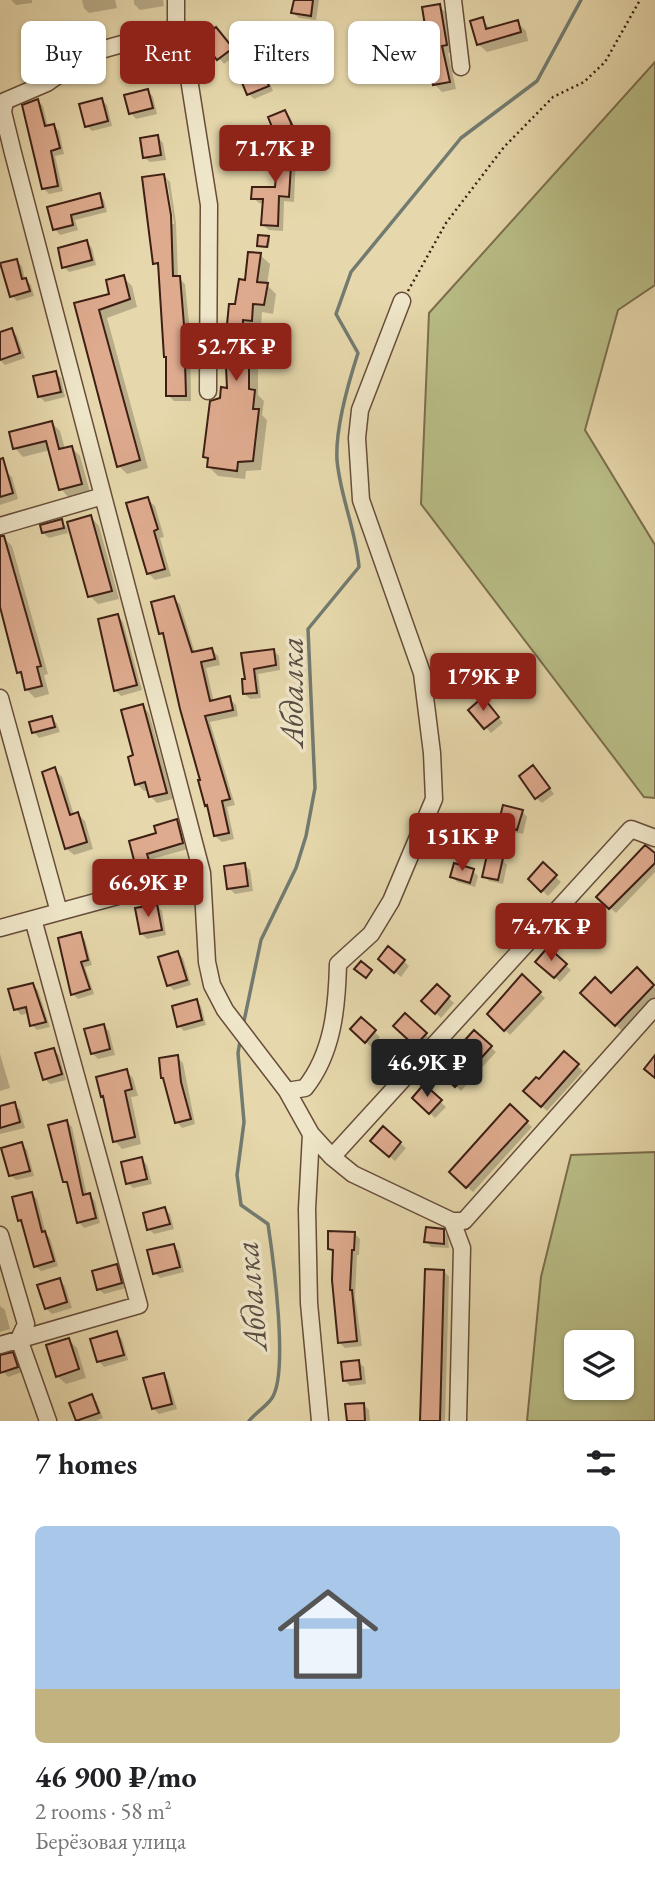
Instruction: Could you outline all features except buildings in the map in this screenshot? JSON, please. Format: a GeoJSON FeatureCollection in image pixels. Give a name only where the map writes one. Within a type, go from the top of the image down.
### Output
{"type":"FeatureCollection","features":[{"type":"Feature","properties":{"kind":"street"},"geometry":{"type":"LineString","coordinates":[[176,0],[176,21]]}},
{"type":"Feature","properties":{"kind":"street"},"geometry":{"type":"LineString","coordinates":[[453,0],[461,68]]}},
{"type":"Feature","properties":{"kind":"street"},"geometry":{"type":"LineString","coordinates":[[120,44],[90,52],[47,83],[5,101],[6,155],[103,496],[202,873],[207,962],[212,985],[225,1010],[287,1091],[311,1134],[332,1157],[353,1174],[452,1221],[464,1221],[655,1007]]}},
{"type":"Feature","properties":{"kind":"street"},"geometry":{"type":"LineString","coordinates":[[190,84],[209,205],[208,391]]}},
{"type":"Feature","properties":{"kind":"street"},"geometry":{"type":"LineString","coordinates":[[287,1091],[305,1088],[317,1073],[335,1017],[338,964],[371,934],[391,901],[434,799],[432,753],[422,673],[361,500],[360,487],[357,438],[360,410],[402,301]]}},
{"type":"Feature","properties":{"kind":"street"},"geometry":{"type":"LineString","coordinates":[[0,526],[103,496]]}},
{"type":"Feature","properties":{"kind":"street"},"geometry":{"type":"LineString","coordinates":[[0,698],[59,912]]}},
{"type":"Feature","properties":{"kind":"street"},"geometry":{"type":"LineString","coordinates":[[332,1157],[631,829],[655,838]]}},
{"type":"Feature","properties":{"kind":"street"},"geometry":{"type":"LineString","coordinates":[[0,928],[202,873]]}},
{"type":"Feature","properties":{"kind":"street"},"geometry":{"type":"LineString","coordinates":[[0,1345],[139,1305],[33,919]]}},
{"type":"Feature","properties":{"kind":"street"},"geometry":{"type":"LineString","coordinates":[[311,1134],[307,1209],[309,1303],[320,1421]]}},
{"type":"Feature","properties":{"kind":"street"},"geometry":{"type":"LineString","coordinates":[[452,1221],[462,1248],[457,1421]]}},
{"type":"Feature","properties":{"kind":"street"},"geometry":{"type":"LineString","coordinates":[[0,1235],[26,1324],[19,1339],[48,1421]]}},
{"type":"Feature","properties":{"kind":"path"},"geometry":{"type":"LineString","coordinates":[[402,301],[446,223],[503,146],[553,97],[584,82],[605,62],[639,0]]}},
{"type":"Feature","properties":{"kind":"green space"},"geometry":{"type":"Polygon","coordinates":[[[655,62],[655,285],[618,310],[585,430],[655,545],[655,798],[644,797],[421,504],[429,313],[655,62]]]}},
{"type":"Feature","properties":{"kind":"green space"},"geometry":{"type":"Polygon","coordinates":[[[655,1152],[655,1421],[527,1421],[541,1277],[571,1155],[655,1152]]]}},
{"type":"Feature","properties":{"kind":"waterway","name":"Абдалка"},"geometry":{"type":"LineString","coordinates":[[243,1026],[261,940],[296,868],[306,836],[315,788],[308,629],[359,567],[337,460],[343,406],[358,353],[336,314],[351,272],[461,138],[537,81],[581,0]]}},
{"type":"Feature","properties":{"kind":"waterway","name":"Абдалка"},"geometry":{"type":"LineString","coordinates":[[240,1041],[238,1053],[244,1122],[237,1175],[241,1205],[268,1224],[280,1341],[277,1385],[272,1398],[249,1421]]}}]}
